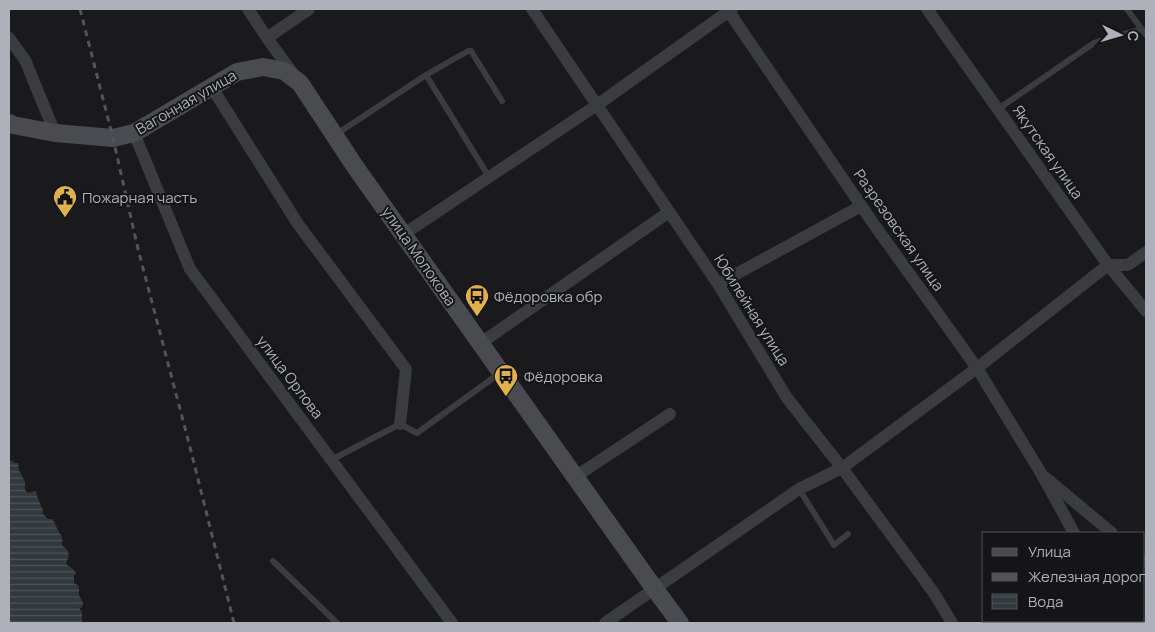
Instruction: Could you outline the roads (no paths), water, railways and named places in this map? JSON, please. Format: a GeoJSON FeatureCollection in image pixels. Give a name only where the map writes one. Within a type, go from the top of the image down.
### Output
{"type":"FeatureCollection","features":[{"type":"Feature","properties":{"kind":"street","name":"улица Молокова"},"geometry":{"type":"LineString","coordinates":[[248,9],[300,83],[334,136],[680,623]]}},
{"type":"Feature","properties":{"kind":"street"},"geometry":{"type":"LineString","coordinates":[[267,38],[309,9]]}},
{"type":"Feature","properties":{"kind":"street","name":"Юбилейная улица"},"geometry":{"type":"LineString","coordinates":[[532,9],[718,284],[787,398],[842,468],[934,593],[952,623]]}},
{"type":"Feature","properties":{"kind":"street"},"geometry":{"type":"LineString","coordinates":[[404,234],[597,105],[729,9]]}},
{"type":"Feature","properties":{"kind":"street","name":"Разрезовская улица"},"geometry":{"type":"LineString","coordinates":[[729,9],[862,206],[977,368],[1073,532]]}},
{"type":"Feature","properties":{"kind":"street","name":"Якутская улица"},"geometry":{"type":"LineString","coordinates":[[927,9],[1108,265],[1146,311]]}},
{"type":"Feature","properties":{"kind":"street"},"geometry":{"type":"LineString","coordinates":[[9,38],[24,60],[55,133]]}},
{"type":"Feature","properties":{"kind":"street","name":"Вагонная улица"},"geometry":{"type":"LineString","coordinates":[[9,123],[13,126],[55,133],[113,138],[134,133],[237,72],[263,67],[284,71],[300,83]]}},
{"type":"Feature","properties":{"kind":"street"},"geometry":{"type":"LineString","coordinates":[[211,86],[298,224],[406,369],[400,424]]}},
{"type":"Feature","properties":{"kind":"street","name":"улица Орлова"},"geometry":{"type":"LineString","coordinates":[[134,133],[190,269],[452,623]]}},
{"type":"Feature","properties":{"kind":"street"},"geometry":{"type":"LineString","coordinates":[[718,284],[862,206]]}},
{"type":"Feature","properties":{"kind":"street"},"geometry":{"type":"LineString","coordinates":[[480,343],[669,212]]}},
{"type":"Feature","properties":{"kind":"street"},"geometry":{"type":"LineString","coordinates":[[605,623],[799,488],[842,468],[977,368],[1108,265],[1128,266],[1146,252]]}},
{"type":"Feature","properties":{"kind":"street"},"geometry":{"type":"LineString","coordinates":[[575,477],[670,414]]}},
{"type":"Feature","properties":{"kind":"street","name":"Разрезовская улица"},"geometry":{"type":"LineString","coordinates":[[1040,473],[1111,532]]}},
{"type":"Feature","properties":{"kind":"lane"},"geometry":{"type":"LineString","coordinates":[[1127,9],[1146,35]]}},
{"type":"Feature","properties":{"kind":"lane"},"geometry":{"type":"LineString","coordinates":[[998,109],[1094,44],[1142,29]]}},
{"type":"Feature","properties":{"kind":"lane"},"geometry":{"type":"LineString","coordinates":[[334,136],[426,75],[465,52],[471,51],[502,101]]}},
{"type":"Feature","properties":{"kind":"lane"},"geometry":{"type":"LineString","coordinates":[[426,75],[489,177]]}},
{"type":"Feature","properties":{"kind":"lane"},"geometry":{"type":"LineString","coordinates":[[331,460],[400,424],[417,433],[501,372]]}},
{"type":"Feature","properties":{"kind":"lane"},"geometry":{"type":"LineString","coordinates":[[799,488],[834,545],[848,534]]}},
{"type":"Feature","properties":{"kind":"lane"},"geometry":{"type":"LineString","coordinates":[[273,561],[337,623]]}},
{"type":"Feature","properties":{"kind":"water"},"geometry":{"type":"Polygon","coordinates":[[[9,461],[18,463],[25,482],[25,490],[28,493],[36,491],[43,514],[48,519],[53,520],[62,537],[62,545],[68,553],[66,564],[76,573],[74,583],[79,586],[79,596],[83,603],[82,608],[79,607],[82,613],[82,623],[9,623],[9,461]]]}},
{"type":"Feature","properties":{"kind":"railway"},"geometry":{"type":"LineString","coordinates":[[80,9],[113,138],[138,249],[234,623]]}},
{"type":"Feature","properties":{"kind":"place","name":"Пожарная часть"},"geometry":{"type":"Point","coordinates":[65,218]}},
{"type":"Feature","properties":{"kind":"place","name":"Фёдоровка обр"},"geometry":{"type":"Point","coordinates":[477,317]}},
{"type":"Feature","properties":{"kind":"place","name":"Фёдоровка"},"geometry":{"type":"Point","coordinates":[506,397]}}]}
